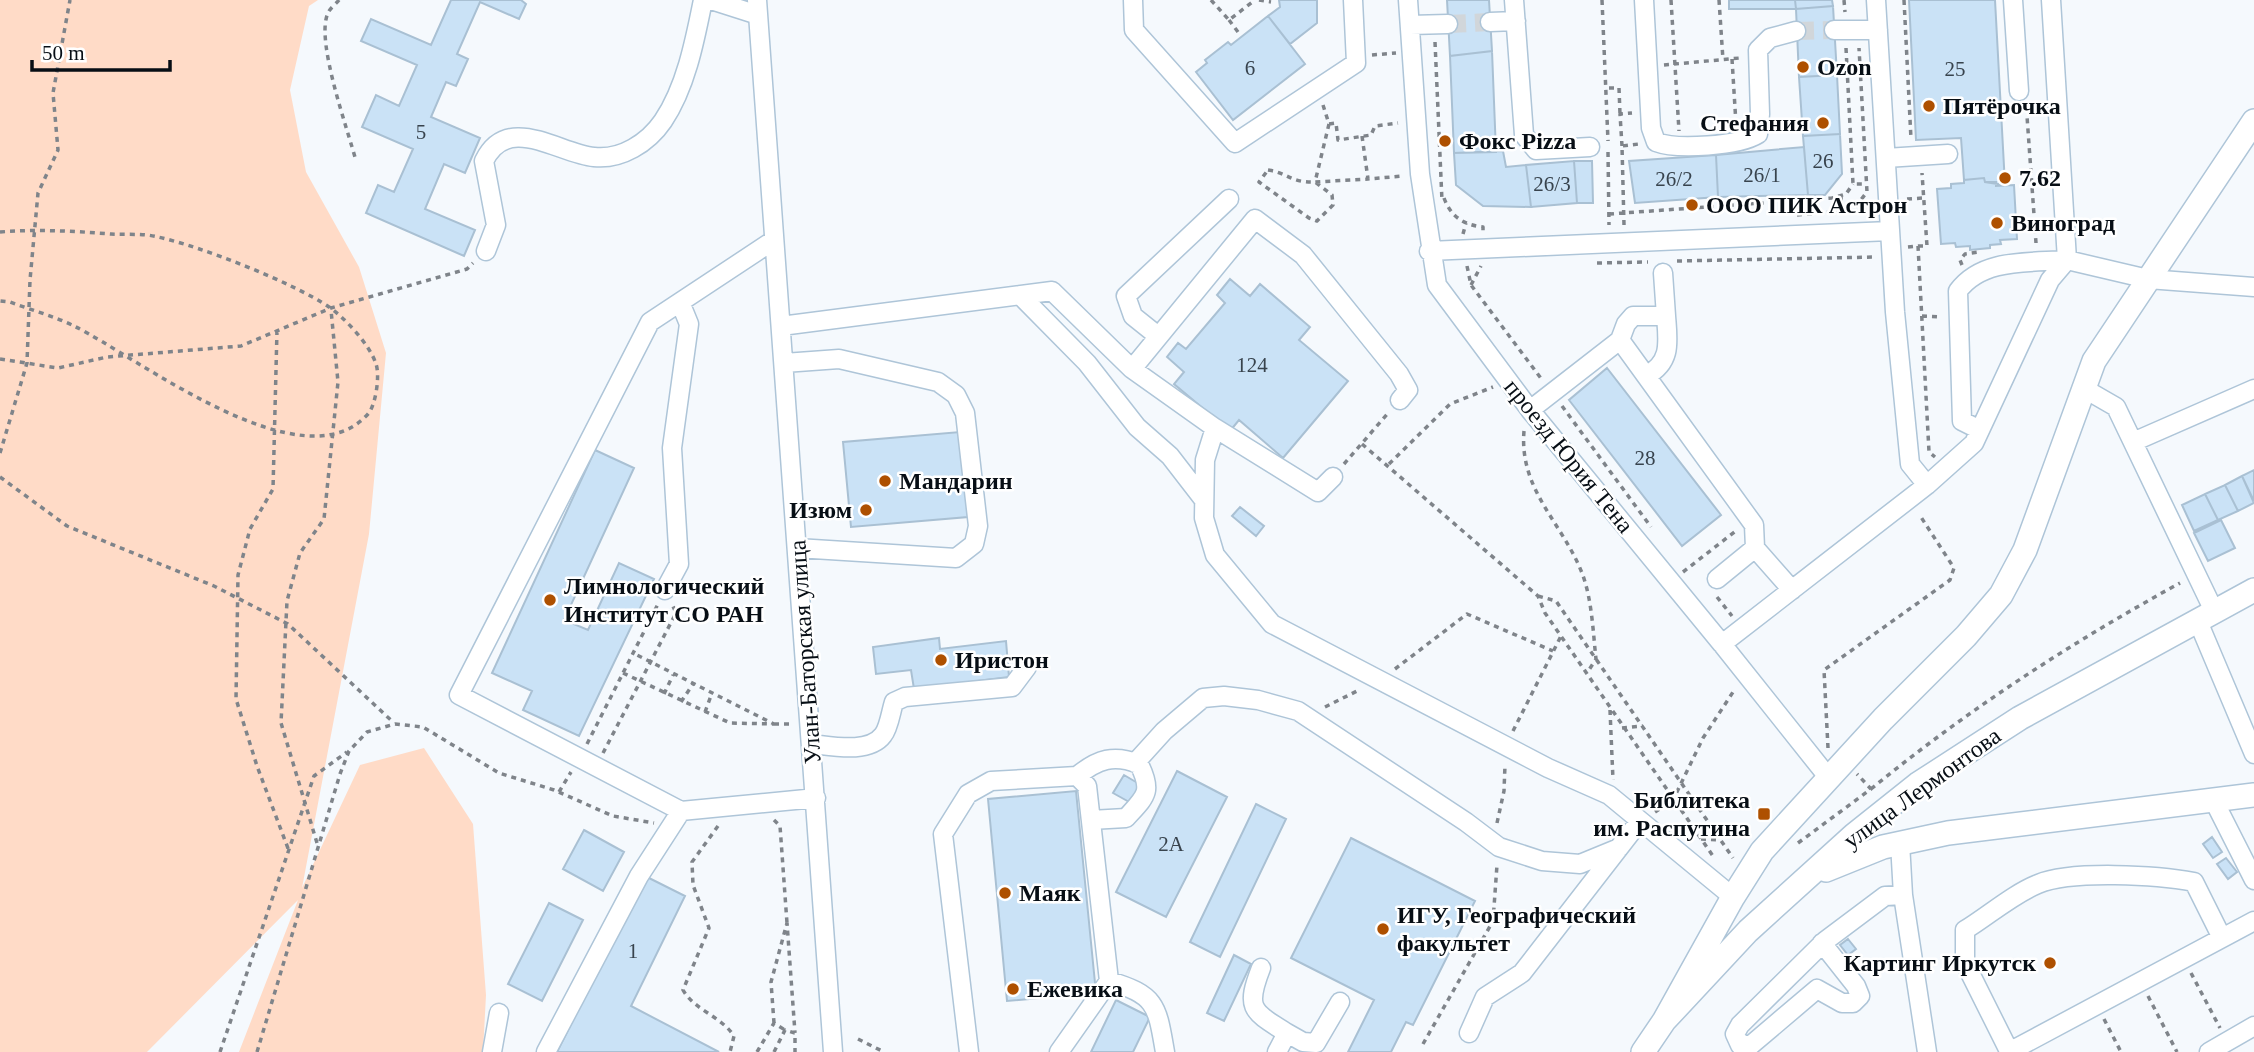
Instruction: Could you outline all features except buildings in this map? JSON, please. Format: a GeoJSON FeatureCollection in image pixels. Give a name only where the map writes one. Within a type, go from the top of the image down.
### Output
{"type":"FeatureCollection","features":[{"type":"Feature","properties":{"kind":"main road"},"geometry":{"type":"LineString","coordinates":[[1664,1021],[1733,897],[1762,852],[1833,765],[1966,636],[2001,595],[2025,550],[2083,388],[2104,344],[2254,121]]}},
{"type":"Feature","properties":{"kind":"main road","name":"улица Лермонтова"},"geometry":{"type":"LineString","coordinates":[[1643,1052],[1664,1021],[1775,905],[1886,808],[1952,760],[2020,718],[2254,590]]}},
{"type":"Feature","properties":{"kind":"main road"},"geometry":{"type":"LineString","coordinates":[[1775,905],[1839,863],[1899,843],[2019,823],[2254,795]]}},
{"type":"Feature","properties":{"kind":"street"},"geometry":{"type":"LineString","coordinates":[[486,251],[496,225],[484,160],[493,147],[508,138],[533,138],[593,158],[615,156],[639,144],[663,121],[677,90],[693,48],[703,0]]}},
{"type":"Feature","properties":{"kind":"street"},"geometry":{"type":"LineString","coordinates":[[711,0],[757,7]]}},
{"type":"Feature","properties":{"kind":"street"},"geometry":{"type":"LineString","coordinates":[[1133,0],[1134,30],[1235,143],[1356,63],[1353,0]]}},
{"type":"Feature","properties":{"kind":"street","name":"проезд Юрия Тена"},"geometry":{"type":"LineString","coordinates":[[1408,0],[1429,251],[1437,285],[1508,381],[1528,416],[1721,645],[1833,765]]}},
{"type":"Feature","properties":{"kind":"street"},"geometry":{"type":"LineString","coordinates":[[1514,0],[1524,135],[1536,150],[1590,147]]}},
{"type":"Feature","properties":{"kind":"street"},"geometry":{"type":"LineString","coordinates":[[1644,0],[1651,128],[1656,142],[1670,147],[1747,141],[1758,134],[1758,50],[1770,38],[1796,31]]}},
{"type":"Feature","properties":{"kind":"street"},"geometry":{"type":"LineString","coordinates":[[1876,0],[1891,240],[1910,464],[1927,485]]}},
{"type":"Feature","properties":{"kind":"street"},"geometry":{"type":"LineString","coordinates":[[2013,0],[2018,91]]}},
{"type":"Feature","properties":{"kind":"street"},"geometry":{"type":"LineString","coordinates":[[1721,645],[1927,485],[1974,443],[2050,280],[2067,260],[2051,0]]}},
{"type":"Feature","properties":{"kind":"street","name":"Улан-Баторская улица"},"geometry":{"type":"LineString","coordinates":[[757,7],[833,1052]]}},
{"type":"Feature","properties":{"kind":"street"},"geometry":{"type":"LineString","coordinates":[[1490,22],[1516,21]]}},
{"type":"Feature","properties":{"kind":"street"},"geometry":{"type":"LineString","coordinates":[[1409,24],[1441,24]]}},
{"type":"Feature","properties":{"kind":"street"},"geometry":{"type":"LineString","coordinates":[[1834,30],[1878,30]]}},
{"type":"Feature","properties":{"kind":"street"},"geometry":{"type":"LineString","coordinates":[[1886,158],[1948,154]]}},
{"type":"Feature","properties":{"kind":"street"},"geometry":{"type":"LineString","coordinates":[[1158,336],[1133,316],[1126,296],[1229,199]]}},
{"type":"Feature","properties":{"kind":"street"},"geometry":{"type":"LineString","coordinates":[[1132,369],[1255,219],[1303,255],[1408,390],[1400,400]]}},
{"type":"Feature","properties":{"kind":"street"},"geometry":{"type":"LineString","coordinates":[[774,240],[650,322],[459,695],[681,811],[816,798]]}},
{"type":"Feature","properties":{"kind":"street"},"geometry":{"type":"LineString","coordinates":[[1429,251],[1891,240]]}},
{"type":"Feature","properties":{"kind":"street"},"geometry":{"type":"LineString","coordinates":[[1980,430],[1962,421],[1958,291],[1969,275],[1988,267],[2067,260],[2148,279],[2254,287]]}},
{"type":"Feature","properties":{"kind":"street"},"geometry":{"type":"LineString","coordinates":[[1646,376],[1659,369],[1666,360],[1668,346],[1663,273]]}},
{"type":"Feature","properties":{"kind":"street"},"geometry":{"type":"LineString","coordinates":[[781,326],[1052,291],[1132,369],[1215,428],[1318,492],[1333,477]]}},
{"type":"Feature","properties":{"kind":"street"},"geometry":{"type":"LineString","coordinates":[[1020,295],[1087,363],[1137,427],[1170,456],[1204,500]]}},
{"type":"Feature","properties":{"kind":"street"},"geometry":{"type":"LineString","coordinates":[[665,590],[679,564],[671,448],[690,324],[680,302]]}},
{"type":"Feature","properties":{"kind":"street"},"geometry":{"type":"LineString","coordinates":[[1528,416],[1620,340],[1626,324],[1633,316],[1666,316]]}},
{"type":"Feature","properties":{"kind":"street"},"geometry":{"type":"LineString","coordinates":[[1620,340],[1754,525],[1755,548],[1792,590]]}},
{"type":"Feature","properties":{"kind":"street"},"geometry":{"type":"LineString","coordinates":[[784,363],[839,359],[939,382],[956,395],[965,413],[978,526],[974,544],[956,558],[797,548]]}},
{"type":"Feature","properties":{"kind":"street"},"geometry":{"type":"LineString","coordinates":[[2083,388],[2116,407],[2133,442],[2206,615],[2248,724],[2254,754]]}},
{"type":"Feature","properties":{"kind":"street"},"geometry":{"type":"LineString","coordinates":[[2133,442],[2254,389]]}},
{"type":"Feature","properties":{"kind":"street"},"geometry":{"type":"LineString","coordinates":[[1215,428],[1205,460],[1204,518],[1215,555],[1272,624],[1506,747],[1614,799],[1733,897]]}},
{"type":"Feature","properties":{"kind":"street"},"geometry":{"type":"LineString","coordinates":[[1717,579],[1755,548]]}},
{"type":"Feature","properties":{"kind":"street"},"geometry":{"type":"LineString","coordinates":[[812,744],[856,747],[871,743],[884,735],[894,702],[905,697],[1012,687],[1027,667]]}},
{"type":"Feature","properties":{"kind":"street"},"geometry":{"type":"LineString","coordinates":[[1135,762],[1164,731],[1203,698],[1224,696],[1258,700],[1298,711],[1495,844],[1542,861],[1580,864],[1619,848]]}},
{"type":"Feature","properties":{"kind":"street"},"geometry":{"type":"LineString","coordinates":[[969,1052],[943,834],[968,794],[991,781],[1077,776],[1094,762],[1121,757],[1135,762],[1148,782],[1145,797],[1126,817],[1091,820]]}},
{"type":"Feature","properties":{"kind":"street"},"geometry":{"type":"LineString","coordinates":[[1059,1052],[1109,981],[1087,786],[1077,776]]}},
{"type":"Feature","properties":{"kind":"street"},"geometry":{"type":"LineString","coordinates":[[2214,801],[2254,880]]}},
{"type":"Feature","properties":{"kind":"street"},"geometry":{"type":"LineString","coordinates":[[546,1052],[639,876],[681,811]]}},
{"type":"Feature","properties":{"kind":"street"},"geometry":{"type":"LineString","coordinates":[[1469,1033],[1485,997],[1522,973],[1639,822]]}},
{"type":"Feature","properties":{"kind":"street"},"geometry":{"type":"LineString","coordinates":[[1899,843],[1903,895],[1927,1052]]}},
{"type":"Feature","properties":{"kind":"street"},"geometry":{"type":"LineString","coordinates":[[2222,938],[2194,882],[2174,878],[2073,876],[2038,883],[1965,930],[1965,963],[2009,1052],[2254,921]]}},
{"type":"Feature","properties":{"kind":"street"},"geometry":{"type":"LineString","coordinates":[[1840,966],[1751,1045],[1740,1045],[1735,1034],[1740,1025],[1823,942],[1885,896],[1903,895]]}},
{"type":"Feature","properties":{"kind":"street"},"geometry":{"type":"LineString","coordinates":[[1817,989],[1842,1003],[1853,1003],[1860,996],[1823,942]]}},
{"type":"Feature","properties":{"kind":"street"},"geometry":{"type":"LineString","coordinates":[[1261,968],[1251,993],[1251,1005],[1258,1015],[1303,1042],[1317,1043],[1340,1002]]}},
{"type":"Feature","properties":{"kind":"street"},"geometry":{"type":"LineString","coordinates":[[1109,981],[1137,989],[1149,1000],[1159,1014],[1165,1052]]}},
{"type":"Feature","properties":{"kind":"street"},"geometry":{"type":"LineString","coordinates":[[492,1052],[499,1013]]}},
{"type":"Feature","properties":{"kind":"street"},"geometry":{"type":"LineString","coordinates":[[2209,1052],[2254,1027]]}},
{"type":"Feature","properties":{"kind":"street"},"geometry":{"type":"LineString","coordinates":[[1277,1052],[1287,1033]]}},
{"type":"Feature","properties":{"kind":"path"},"geometry":{"type":"LineString","coordinates":[[0,453],[27,363],[38,193],[58,149],[53,93],[69,0]]}},
{"type":"Feature","properties":{"kind":"path"},"geometry":{"type":"LineString","coordinates":[[339,0],[328,13],[324,32],[329,64],[356,161]]}},
{"type":"Feature","properties":{"kind":"path"},"geometry":{"type":"LineString","coordinates":[[1212,0],[1238,32]]}},
{"type":"Feature","properties":{"kind":"path"},"geometry":{"type":"LineString","coordinates":[[1228,20],[1257,0],[1272,2]]}},
{"type":"Feature","properties":{"kind":"path"},"geometry":{"type":"LineString","coordinates":[[1602,0],[1608,88],[1609,228]]}},
{"type":"Feature","properties":{"kind":"path"},"geometry":{"type":"LineString","coordinates":[[1671,0],[1680,146]]}},
{"type":"Feature","properties":{"kind":"path"},"geometry":{"type":"LineString","coordinates":[[1719,0],[1723,60]]}},
{"type":"Feature","properties":{"kind":"path"},"geometry":{"type":"LineString","coordinates":[[1891,240],[1927,246],[1922,173],[1912,142],[1904,0]]}},
{"type":"Feature","properties":{"kind":"path"},"geometry":{"type":"LineString","coordinates":[[1441,24],[1444,198],[1447,207],[1466,223],[1483,227]]}},
{"type":"Feature","properties":{"kind":"path"},"geometry":{"type":"LineString","coordinates":[[1858,30],[1867,192]]}},
{"type":"Feature","properties":{"kind":"path"},"geometry":{"type":"LineString","coordinates":[[1356,57],[1412,52]]}},
{"type":"Feature","properties":{"kind":"path"},"geometry":{"type":"LineString","coordinates":[[1648,66],[1758,57]]}},
{"type":"Feature","properties":{"kind":"path"},"geometry":{"type":"LineString","coordinates":[[1609,214],[1793,203],[1846,194],[1853,184],[1846,58]]}},
{"type":"Feature","properties":{"kind":"path"},"geometry":{"type":"LineString","coordinates":[[1732,59],[1737,142]]}},
{"type":"Feature","properties":{"kind":"path"},"geometry":{"type":"LineString","coordinates":[[1315,182],[1329,124],[1318,88]]}},
{"type":"Feature","properties":{"kind":"path"},"geometry":{"type":"LineString","coordinates":[[1608,88],[1619,88],[1624,227]]}},
{"type":"Feature","properties":{"kind":"path"},"geometry":{"type":"LineString","coordinates":[[2036,245],[2027,116],[2031,111],[2058,109]]}},
{"type":"Feature","properties":{"kind":"path"},"geometry":{"type":"LineString","coordinates":[[1620,114],[1650,112]]}},
{"type":"Feature","properties":{"kind":"path"},"geometry":{"type":"LineString","coordinates":[[1329,124],[1336,123],[1338,140],[1371,135],[1375,126],[1391,124]]}},
{"type":"Feature","properties":{"kind":"path"},"geometry":{"type":"LineString","coordinates":[[1362,136],[1368,179]]}},
{"type":"Feature","properties":{"kind":"path"},"geometry":{"type":"LineString","coordinates":[[1622,146],[1656,142]]}},
{"type":"Feature","properties":{"kind":"path"},"geometry":{"type":"LineString","coordinates":[[1315,182],[1332,195],[1333,205],[1317,221],[1259,182],[1268,170],[1278,172],[1297,183],[1399,177]]}},
{"type":"Feature","properties":{"kind":"path"},"geometry":{"type":"LineString","coordinates":[[1853,184],[1866,184]]}},
{"type":"Feature","properties":{"kind":"path"},"geometry":{"type":"LineString","coordinates":[[1841,196],[1842,212]]}},
{"type":"Feature","properties":{"kind":"path"},"geometry":{"type":"LineString","coordinates":[[1438,206],[1444,198]]}},
{"type":"Feature","properties":{"kind":"path"},"geometry":{"type":"LineString","coordinates":[[1907,199],[1924,198]]}},
{"type":"Feature","properties":{"kind":"path"},"geometry":{"type":"LineString","coordinates":[[1463,235],[1466,223]]}},
{"type":"Feature","properties":{"kind":"path"},"geometry":{"type":"LineString","coordinates":[[0,232],[34,229],[158,236],[258,273],[331,308],[363,342],[377,365],[373,408],[356,428],[306,437],[274,431],[199,399],[73,326],[0,301]]}},
{"type":"Feature","properties":{"kind":"path"},"geometry":{"type":"LineString","coordinates":[[1918,246],[1929,452],[1947,468]]}},
{"type":"Feature","properties":{"kind":"path"},"geometry":{"type":"LineString","coordinates":[[0,359],[58,368],[126,355],[241,346],[331,308],[467,269],[486,251]]}},
{"type":"Feature","properties":{"kind":"path"},"geometry":{"type":"LineString","coordinates":[[318,846],[281,723],[287,601],[300,553],[324,519],[338,382],[331,308]]}},
{"type":"Feature","properties":{"kind":"path"},"geometry":{"type":"LineString","coordinates":[[1922,316],[1934,317]]}},
{"type":"Feature","properties":{"kind":"path"},"geometry":{"type":"LineString","coordinates":[[277,330],[273,489],[250,529],[238,575],[236,699],[289,852]]}},
{"type":"Feature","properties":{"kind":"path"},"geometry":{"type":"LineString","coordinates":[[1388,465],[1450,404],[1508,381]]}},
{"type":"Feature","properties":{"kind":"path"},"geometry":{"type":"LineString","coordinates":[[1333,477],[1400,400]]}},
{"type":"Feature","properties":{"kind":"path"},"geometry":{"type":"LineString","coordinates":[[1528,416],[1523,447],[1529,480],[1583,574],[1596,659],[1587,673]]}},
{"type":"Feature","properties":{"kind":"path"},"geometry":{"type":"LineString","coordinates":[[1362,444],[1538,596],[1556,601],[1738,865]]}},
{"type":"Feature","properties":{"kind":"path"},"geometry":{"type":"LineString","coordinates":[[0,477],[67,526],[238,599],[286,623],[395,724]]}},
{"type":"Feature","properties":{"kind":"path"},"geometry":{"type":"LineString","coordinates":[[1871,789],[1833,765],[1824,670],[1950,580],[1954,568],[1951,561],[1914,508],[1927,485]]}},
{"type":"Feature","properties":{"kind":"path"},"geometry":{"type":"LineString","coordinates":[[1670,582],[1737,529],[1735,519]]}},
{"type":"Feature","properties":{"kind":"path"},"geometry":{"type":"LineString","coordinates":[[1762,852],[1779,851],[1805,841],[1925,745],[1999,693],[2176,585]]}},
{"type":"Feature","properties":{"kind":"path"},"geometry":{"type":"LineString","coordinates":[[588,762],[623,673],[665,590]]}},
{"type":"Feature","properties":{"kind":"path"},"geometry":{"type":"LineString","coordinates":[[588,762],[640,682],[676,613],[665,590]]}},
{"type":"Feature","properties":{"kind":"path"},"geometry":{"type":"LineString","coordinates":[[1538,596],[1545,613],[1622,728],[1715,859]]}},
{"type":"Feature","properties":{"kind":"path"},"geometry":{"type":"LineString","coordinates":[[1718,599],[1726,608]]}},
{"type":"Feature","properties":{"kind":"path"},"geometry":{"type":"LineString","coordinates":[[1298,711],[1315,711],[1379,681],[1467,614],[1553,651]]}},
{"type":"Feature","properties":{"kind":"path"},"geometry":{"type":"LineString","coordinates":[[1423,1044],[1493,921],[1498,872],[1495,844],[1504,791],[1506,747],[1561,636]]}},
{"type":"Feature","properties":{"kind":"path"},"geometry":{"type":"LineString","coordinates":[[633,653],[774,724]]}},
{"type":"Feature","properties":{"kind":"path"},"geometry":{"type":"LineString","coordinates":[[623,673],[730,723],[799,723]]}},
{"type":"Feature","properties":{"kind":"path"},"geometry":{"type":"LineString","coordinates":[[664,694],[673,675]]}},
{"type":"Feature","properties":{"kind":"path"},"geometry":{"type":"LineString","coordinates":[[681,702],[693,684]]}},
{"type":"Feature","properties":{"kind":"path"},"geometry":{"type":"LineString","coordinates":[[1673,800],[1703,738],[1735,688]]}},
{"type":"Feature","properties":{"kind":"path"},"geometry":{"type":"LineString","coordinates":[[705,712],[712,693]]}},
{"type":"Feature","properties":{"kind":"path"},"geometry":{"type":"LineString","coordinates":[[1610,710],[1614,799]]}},
{"type":"Feature","properties":{"kind":"path"},"geometry":{"type":"LineString","coordinates":[[220,1052],[314,776],[348,751],[367,732],[395,724],[423,727],[499,773],[554,790],[613,816],[655,823],[681,811]]}},
{"type":"Feature","properties":{"kind":"path"},"geometry":{"type":"LineString","coordinates":[[1622,728],[1643,726]]}},
{"type":"Feature","properties":{"kind":"path"},"geometry":{"type":"LineString","coordinates":[[257,1052],[348,751]]}},
{"type":"Feature","properties":{"kind":"path"},"geometry":{"type":"LineString","coordinates":[[718,819],[718,827],[692,862],[693,885],[709,928],[683,990],[688,999],[725,1023],[734,1036],[730,1052]]}},
{"type":"Feature","properties":{"kind":"path"},"geometry":{"type":"LineString","coordinates":[[769,820],[780,826],[795,1052]]}},
{"type":"Feature","properties":{"kind":"path"},"geometry":{"type":"LineString","coordinates":[[1701,839],[1721,840]]}},
{"type":"Feature","properties":{"kind":"path"},"geometry":{"type":"LineString","coordinates":[[757,1052],[774,1023],[771,982],[787,923]]}},
{"type":"Feature","properties":{"kind":"path"},"geometry":{"type":"LineString","coordinates":[[2200,990],[2227,1042]]}},
{"type":"Feature","properties":{"kind":"path"},"geometry":{"type":"LineString","coordinates":[[2157,1014],[2177,1052]]}},
{"type":"Feature","properties":{"kind":"path"},"geometry":{"type":"LineString","coordinates":[[774,1023],[795,1033]]}},
{"type":"Feature","properties":{"kind":"path"},"geometry":{"type":"LineString","coordinates":[[774,1052],[785,1030]]}},
{"type":"Feature","properties":{"kind":"path"},"geometry":{"type":"LineString","coordinates":[[858,1039],[884,1052]]}},
{"type":"Feature","properties":{"kind":"path"},"geometry":{"type":"LineString","coordinates":[[2113,1039],[2120,1052]]}},
{"type":"Feature","properties":{"kind":"shaded area"},"geometry":{"type":"Polygon","coordinates":[[[0,0],[318,0],[309,6],[290,90],[306,172],[359,267],[386,353],[369,534],[302,888],[360,765],[424,748],[473,824],[486,995],[483,1052],[239,1052],[298,900],[147,1052],[0,1052],[0,0]]]}},
{"type":"Feature","properties":{"kind":"tunnel"},"geometry":{"type":"LineString","coordinates":[[1448,24],[1490,22]]}},
{"type":"Feature","properties":{"kind":"tunnel"},"geometry":{"type":"LineString","coordinates":[[1796,31],[1834,30]]}},
{"type":"Feature","properties":{"kind":"place","name":"Ozon"},"geometry":{"type":"Point","coordinates":[1803,67]}},
{"type":"Feature","properties":{"kind":"place","name":"Пятёрочка"},"geometry":{"type":"Point","coordinates":[1929,106]}},
{"type":"Feature","properties":{"kind":"place","name":"Стефания"},"geometry":{"type":"Point","coordinates":[1823,123]}},
{"type":"Feature","properties":{"kind":"place","name":"Фокс Pizza"},"geometry":{"type":"Point","coordinates":[1445,141]}},
{"type":"Feature","properties":{"kind":"place","name":"7.62"},"geometry":{"type":"Point","coordinates":[2005,178]}},
{"type":"Feature","properties":{"kind":"place","name":"ООО ПИК Астрон"},"geometry":{"type":"Point","coordinates":[1692,205]}},
{"type":"Feature","properties":{"kind":"place","name":"Виноград"},"geometry":{"type":"Point","coordinates":[1997,223]}},
{"type":"Feature","properties":{"kind":"place","name":"Мандарин"},"geometry":{"type":"Point","coordinates":[885,481]}},
{"type":"Feature","properties":{"kind":"place","name":"Изюм"},"geometry":{"type":"Point","coordinates":[866,510]}},
{"type":"Feature","properties":{"kind":"place","name":"Лимнологический Институт СО РАН"},"geometry":{"type":"Point","coordinates":[550,600]}},
{"type":"Feature","properties":{"kind":"place","name":"Иристон"},"geometry":{"type":"Point","coordinates":[941,660]}},
{"type":"Feature","properties":{"kind":"place","name":"Библитека им. Распутина"},"geometry":{"type":"Point","coordinates":[1764,814]}},
{"type":"Feature","properties":{"kind":"place","name":"Маяк"},"geometry":{"type":"Point","coordinates":[1005,893]}},
{"type":"Feature","properties":{"kind":"place","name":"ИГУ, Географический факультет"},"geometry":{"type":"Point","coordinates":[1383,929]}},
{"type":"Feature","properties":{"kind":"place","name":"Картинг Иркутск"},"geometry":{"type":"Point","coordinates":[2050,963]}},
{"type":"Feature","properties":{"kind":"place","name":"Ежевика"},"geometry":{"type":"Point","coordinates":[1013,989]}}]}
